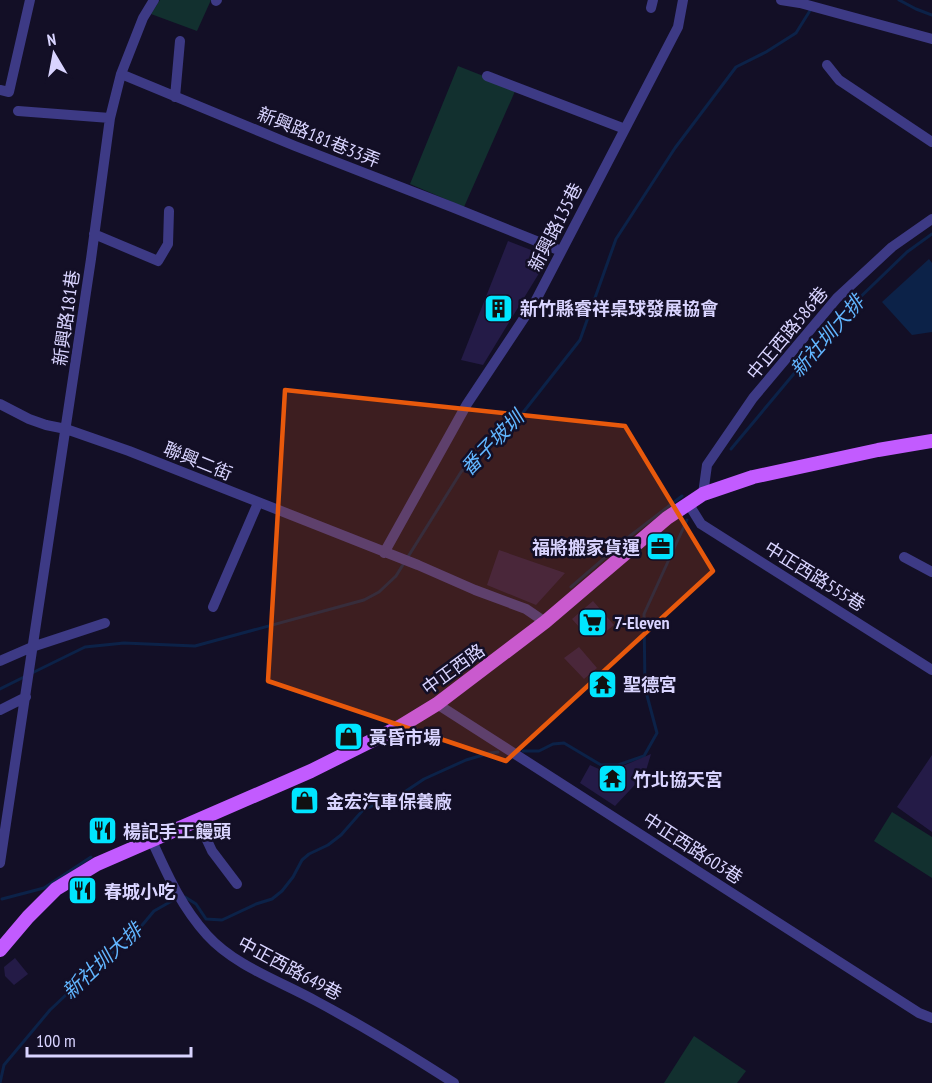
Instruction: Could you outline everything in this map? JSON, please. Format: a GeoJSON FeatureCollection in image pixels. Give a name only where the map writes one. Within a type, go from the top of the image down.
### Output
{"type":"FeatureCollection","features":[{"type":"Feature","properties":{"kind":"main road","name":"中正西路"},"geometry":{"type":"LineString","coordinates":[[0,950],[56,889],[98,864],[311,771],[401,726],[437,704],[544,621],[648,533],[703,494],[753,477],[878,450],[932,441]]}},
{"type":"Feature","properties":{"kind":"street"},"geometry":{"type":"LineString","coordinates":[[0,90],[9,92],[30,0]]}},
{"type":"Feature","properties":{"kind":"street","name":"新興路181巷"},"geometry":{"type":"LineString","coordinates":[[0,863],[66,429],[110,118],[121,74],[143,18],[154,0]]}},
{"type":"Feature","properties":{"kind":"street","name":"新興路135巷"},"geometry":{"type":"LineString","coordinates":[[384,553],[467,404],[536,300],[678,27],[682,0]]}},
{"type":"Feature","properties":{"kind":"street"},"geometry":{"type":"LineString","coordinates":[[781,0],[932,39]]}},
{"type":"Feature","properties":{"kind":"street"},"geometry":{"type":"LineString","coordinates":[[175,97],[180,41]]}},
{"type":"Feature","properties":{"kind":"street"},"geometry":{"type":"LineString","coordinates":[[827,65],[839,80],[932,142]]}},
{"type":"Feature","properties":{"kind":"street","name":"新興路181巷33弄"},"geometry":{"type":"LineString","coordinates":[[121,74],[295,146],[561,251]]}},
{"type":"Feature","properties":{"kind":"street"},"geometry":{"type":"LineString","coordinates":[[488,76],[625,129]]}},
{"type":"Feature","properties":{"kind":"street"},"geometry":{"type":"LineString","coordinates":[[18,111],[110,118]]}},
{"type":"Feature","properties":{"kind":"street"},"geometry":{"type":"LineString","coordinates":[[94,234],[158,261],[168,244],[169,211]]}},
{"type":"Feature","properties":{"kind":"street","name":"中正西路586巷"},"geometry":{"type":"LineString","coordinates":[[703,494],[707,465],[753,398],[837,298],[892,247],[932,219]]}},
{"type":"Feature","properties":{"kind":"street","name":"聯興二街"},"geometry":{"type":"LineString","coordinates":[[0,404],[29,419],[129,451],[418,565],[526,609],[544,621]]}},
{"type":"Feature","properties":{"kind":"street"},"geometry":{"type":"LineString","coordinates":[[213,607],[258,503]]}},
{"type":"Feature","properties":{"kind":"street","name":"中正西路555巷"},"geometry":{"type":"LineString","coordinates":[[688,503],[701,524],[932,670]]}},
{"type":"Feature","properties":{"kind":"street"},"geometry":{"type":"LineString","coordinates":[[904,557],[931,569]]}},
{"type":"Feature","properties":{"kind":"street"},"geometry":{"type":"LineString","coordinates":[[0,661],[32,647],[105,623]]}},
{"type":"Feature","properties":{"kind":"street"},"geometry":{"type":"LineString","coordinates":[[0,710],[26,697]]}},
{"type":"Feature","properties":{"kind":"street","name":"中正西路603巷"},"geometry":{"type":"LineString","coordinates":[[437,704],[919,1013],[932,1018]]}},
{"type":"Feature","properties":{"kind":"street"},"geometry":{"type":"LineString","coordinates":[[198,821],[212,851],[237,884]]}},
{"type":"Feature","properties":{"kind":"street","name":"中正西路649巷"},"geometry":{"type":"LineString","coordinates":[[152,841],[182,904],[207,935],[229,956],[316,1001],[392,1044],[454,1083]]}},
{"type":"Feature","properties":{"kind":"highlighted area"},"geometry":{"type":"Polygon","coordinates":[[[285,390],[625,426],[713,571],[506,761],[268,681],[285,390]]]}},
{"type":"Feature","properties":{"kind":"green space"},"geometry":{"type":"Polygon","coordinates":[[[160,0],[211,0],[197,31],[151,14],[160,0]]]}},
{"type":"Feature","properties":{"kind":"green space"},"geometry":{"type":"Polygon","coordinates":[[[458,66],[516,89],[464,207],[410,184],[458,66]]]}},
{"type":"Feature","properties":{"kind":"green space"},"geometry":{"type":"Polygon","coordinates":[[[892,812],[932,837],[932,878],[874,841],[892,812]]]}},
{"type":"Feature","properties":{"kind":"green space"},"geometry":{"type":"Polygon","coordinates":[[[694,1036],[746,1071],[737,1083],[664,1083],[694,1036]]]}},
{"type":"Feature","properties":{"kind":"water"},"geometry":{"type":"Polygon","coordinates":[[[929,259],[932,263],[932,332],[912,335],[882,302],[929,259]]]}},
{"type":"Feature","properties":{"kind":"building","name":"新竹縣睿祥桌球發展協會"},"geometry":{"type":"Polygon","coordinates":[[[508,241],[549,257],[483,365],[461,360],[508,241]]]}},
{"type":"Feature","properties":{"kind":"building"},"geometry":{"type":"Polygon","coordinates":[[[499,550],[565,573],[536,605],[487,585],[499,550]]]}},
{"type":"Feature","properties":{"kind":"building","name":"7-Eleven"},"geometry":{"type":"Polygon","coordinates":[[[593,601],[614,625],[604,633],[600,627],[588,637],[572,619],[593,601]]]}},
{"type":"Feature","properties":{"kind":"building"},"geometry":{"type":"Polygon","coordinates":[[[579,647],[597,668],[584,679],[564,658],[579,647]]]}},
{"type":"Feature","properties":{"kind":"building","name":"竹北協天宮"},"geometry":{"type":"Polygon","coordinates":[[[651,754],[645,774],[615,806],[580,783],[590,765],[601,770],[618,768],[651,754]]]}},
{"type":"Feature","properties":{"kind":"building"},"geometry":{"type":"Polygon","coordinates":[[[932,755],[932,832],[897,807],[932,755]]]}},
{"type":"Feature","properties":{"kind":"building"},"geometry":{"type":"Polygon","coordinates":[[[15,958],[28,974],[14,985],[5,976],[4,967],[15,958]]]}},
{"type":"Feature","properties":{"kind":"waterway"},"geometry":{"type":"LineString","coordinates":[[899,0],[932,15]]}},
{"type":"Feature","properties":{"kind":"waterway","name":"番子坡圳"},"geometry":{"type":"LineString","coordinates":[[32,673],[85,647],[124,643],[195,646],[364,600],[379,592],[396,576],[461,472],[514,424],[580,340],[616,239],[675,148],[736,67],[796,33],[811,9]]}},
{"type":"Feature","properties":{"kind":"waterway","name":"新社圳大排"},"geometry":{"type":"LineString","coordinates":[[731,449],[849,308],[907,252],[932,234]]}},
{"type":"Feature","properties":{"kind":"waterway"},"geometry":{"type":"LineString","coordinates":[[571,587],[630,536],[682,496]]}},
{"type":"Feature","properties":{"kind":"waterway","name":"新社圳大排"},"geometry":{"type":"LineString","coordinates":[[523,751],[539,751],[553,744],[564,743],[601,765],[618,765],[644,756],[657,733],[645,688],[644,614],[687,520]]}},
{"type":"Feature","properties":{"kind":"waterway","name":"番子坡圳"},"geometry":{"type":"LineString","coordinates":[[0,689],[24,677]]}},
{"type":"Feature","properties":{"kind":"waterway","name":"新社圳大排"},"geometry":{"type":"LineString","coordinates":[[185,897],[196,904],[206,919],[222,920],[272,899],[293,877],[302,860],[341,835],[363,810],[466,760],[498,752]]}},
{"type":"Feature","properties":{"kind":"waterway"},"geometry":{"type":"LineString","coordinates":[[2,899],[44,888],[91,857]]}},
{"type":"Feature","properties":{"kind":"waterway","name":"新社圳大排"},"geometry":{"type":"LineString","coordinates":[[0,1083],[4,1065],[50,1010],[104,959],[128,942],[154,911],[177,898]]}},
{"type":"Feature","properties":{"kind":"place","name":"新竹縣睿祥桌球發展協會"},"geometry":{"type":"Point","coordinates":[499,308]}},
{"type":"Feature","properties":{"kind":"place","name":"福將搬家貨運"},"geometry":{"type":"Point","coordinates":[661,547]}},
{"type":"Feature","properties":{"kind":"place","name":"7-Eleven"},"geometry":{"type":"Point","coordinates":[593,622]}},
{"type":"Feature","properties":{"kind":"place","name":"聖德宮"},"geometry":{"type":"Point","coordinates":[602,684]}},
{"type":"Feature","properties":{"kind":"place","name":"黃昏市場"},"geometry":{"type":"Point","coordinates":[348,737]}},
{"type":"Feature","properties":{"kind":"place","name":"竹北協天宮"},"geometry":{"type":"Point","coordinates":[612,779]}},
{"type":"Feature","properties":{"kind":"place","name":"金宏汽車保養廠"},"geometry":{"type":"Point","coordinates":[305,801]}},
{"type":"Feature","properties":{"kind":"place","name":"楊記手工饅頭"},"geometry":{"type":"Point","coordinates":[102,831]}},
{"type":"Feature","properties":{"kind":"place","name":"春城小吃"},"geometry":{"type":"Point","coordinates":[83,891]}}]}
